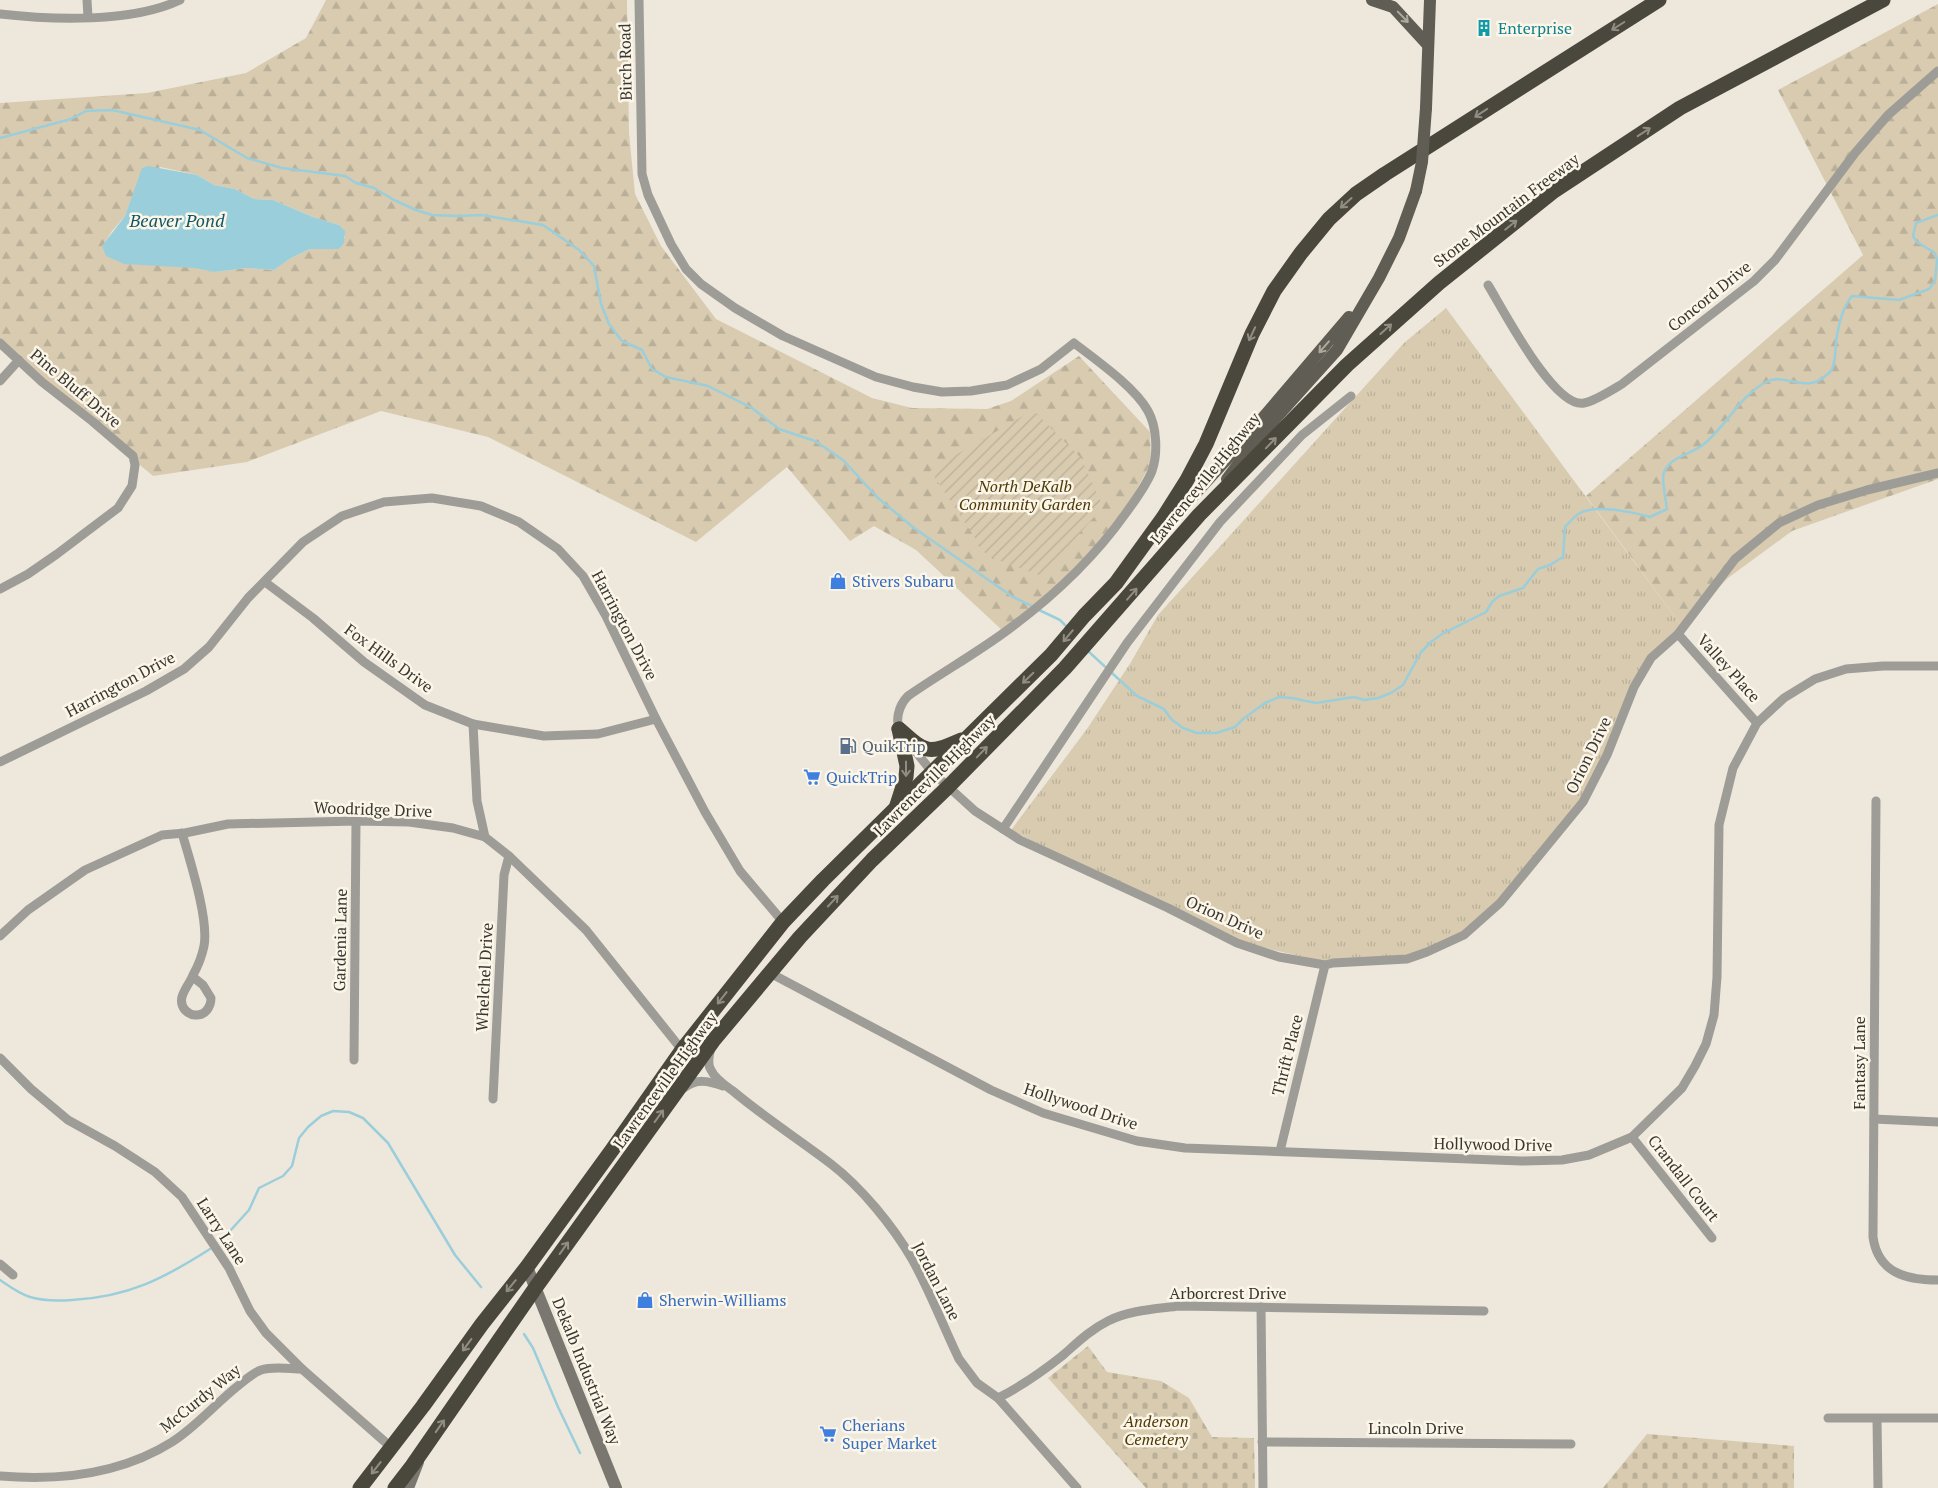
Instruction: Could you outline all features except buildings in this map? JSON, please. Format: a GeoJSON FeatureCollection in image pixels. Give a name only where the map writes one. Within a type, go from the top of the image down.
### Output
{"type":"FeatureCollection","features":[{"type":"Feature","properties":{"kind":"highway"},"geometry":{"type":"LineString","coordinates":[[1116,583],[1164,518],[1187,480],[1206,444],[1252,334],[1274,291],[1329,219],[1356,194],[1385,174],[1659,0]]}},
{"type":"Feature","properties":{"kind":"highway","name":"Stone Mountain Freeway"},"geometry":{"type":"LineString","coordinates":[[1200,515],[1346,365],[1439,283],[1554,191],[1680,108],[1883,0]]}},
{"type":"Feature","properties":{"kind":"highway","name":"Lawrenceville Highway"},"geometry":{"type":"LineString","coordinates":[[395,1488],[536,1287],[713,1041],[800,937],[872,860],[948,787],[1065,668],[1200,515]]}},
{"type":"Feature","properties":{"kind":"highway","name":"Lawrenceville Highway"},"geometry":{"type":"LineString","coordinates":[[360,1488],[392,1448],[486,1318],[527,1267],[682,1050],[783,922],[1051,655],[1084,616],[1116,583]]}},
{"type":"Feature","properties":{"kind":"highway"},"geometry":{"type":"LineString","coordinates":[[899,729],[918,747],[925,750],[943,748],[967,738]]}},
{"type":"Feature","properties":{"kind":"highway"},"geometry":{"type":"LineString","coordinates":[[896,808],[906,777],[907,766],[899,729]]}},
{"type":"Feature","properties":{"kind":"main road"},"geometry":{"type":"LineString","coordinates":[[1372,0],[1393,7],[1427,44]]}},
{"type":"Feature","properties":{"kind":"main road","name":"Lawrenceville Highway"},"geometry":{"type":"LineString","coordinates":[[1200,515],[1256,440],[1337,350],[1399,238],[1416,191],[1422,162],[1430,0]]}},
{"type":"Feature","properties":{"kind":"main road","name":"Lawrenceville Highway"},"geometry":{"type":"LineString","coordinates":[[1116,583],[1182,506],[1238,447],[1368,297]]}},
{"type":"Feature","properties":{"kind":"main road","name":"Dekalb Industrial Way"},"geometry":{"type":"LineString","coordinates":[[527,1267],[616,1488]]}},
{"type":"Feature","properties":{"kind":"main road"},"geometry":{"type":"LineString","coordinates":[[408,1488],[424,1449]]}},
{"type":"Feature","properties":{"kind":"street"},"geometry":{"type":"LineString","coordinates":[[87,0],[88,17]]}},
{"type":"Feature","properties":{"kind":"street"},"geometry":{"type":"LineString","coordinates":[[0,14],[39,18],[141,13],[167,6],[180,0]]}},
{"type":"Feature","properties":{"kind":"street","name":"Birch Road"},"geometry":{"type":"LineString","coordinates":[[639,0],[642,174],[648,195],[671,244],[686,269],[701,284],[735,308],[783,336],[876,377],[913,387],[942,392],[971,391],[1007,385],[1041,369],[1074,342],[1117,377],[1149,412],[1155,448],[1152,469],[1142,491],[1105,542],[1059,588],[1008,630],[904,699],[898,715],[899,729]]}},
{"type":"Feature","properties":{"kind":"street","name":"Concord Drive"},"geometry":{"type":"LineString","coordinates":[[1488,285],[1536,364],[1558,391],[1572,402],[1584,403],[1592,400],[1622,384],[1754,281],[1774,260],[1856,153],[1888,115],[1938,71]]}},
{"type":"Feature","properties":{"kind":"street","name":"Pine Bluff Drive"},"geometry":{"type":"LineString","coordinates":[[0,343],[42,382],[133,456],[135,465],[132,486],[118,508],[28,574],[0,589]]}},
{"type":"Feature","properties":{"kind":"street"},"geometry":{"type":"LineString","coordinates":[[0,381],[18,360]]}},
{"type":"Feature","properties":{"kind":"street"},"geometry":{"type":"LineString","coordinates":[[1003,829],[1127,643],[1220,522],[1302,435],[1351,396]]}},
{"type":"Feature","properties":{"kind":"street","name":"Orion Drive"},"geometry":{"type":"LineString","coordinates":[[899,729],[932,772],[948,787],[975,811],[1020,840],[1168,908],[1237,943],[1279,956],[1324,965],[1407,960],[1464,935],[1500,903],[1583,802],[1607,755],[1634,687],[1651,658],[1678,634],[1735,559],[1779,523],[1818,505],[1867,490],[1938,473]]}},
{"type":"Feature","properties":{"kind":"street","name":"Harrington Drive"},"geometry":{"type":"LineString","coordinates":[[0,762],[146,691],[184,668],[210,647],[248,598],[304,542],[342,516],[384,502],[432,498],[481,506],[519,522],[558,549],[582,576],[606,616],[656,719],[705,812],[740,871],[783,922]]}},
{"type":"Feature","properties":{"kind":"street","name":"Fox Hills Drive"},"geometry":{"type":"LineString","coordinates":[[265,582],[313,618],[364,662],[417,700],[473,724],[544,736],[598,734],[656,719]]}},
{"type":"Feature","properties":{"kind":"street","name":"Valley Place"},"geometry":{"type":"LineString","coordinates":[[1678,634],[1757,722]]}},
{"type":"Feature","properties":{"kind":"street","name":"Hollywood Drive"},"geometry":{"type":"LineString","coordinates":[[770,973],[991,1090],[1043,1113],[1101,1132],[1137,1141],[1185,1148],[1521,1161],[1562,1160],[1589,1154],[1632,1137],[1682,1088],[1706,1044],[1714,1015],[1717,977],[1719,825],[1733,768],[1757,722],[1784,698],[1815,679],[1846,669],[1882,666],[1938,666]]}},
{"type":"Feature","properties":{"kind":"street"},"geometry":{"type":"LineString","coordinates":[[473,724],[477,801],[485,836]]}},
{"type":"Feature","properties":{"kind":"street","name":"Fantasy Lane"},"geometry":{"type":"LineString","coordinates":[[1876,801],[1873,1237],[1875,1249],[1881,1260],[1892,1270],[1917,1280],[1938,1280]]}},
{"type":"Feature","properties":{"kind":"street","name":"Woodridge Drive"},"geometry":{"type":"LineString","coordinates":[[0,936],[28,910],[85,870],[162,835],[228,824],[356,821],[409,822],[453,828],[485,836],[586,930],[682,1050]]}},
{"type":"Feature","properties":{"kind":"street","name":"Gardenia Lane"},"geometry":{"type":"LineString","coordinates":[[354,1060],[356,821]]}},
{"type":"Feature","properties":{"kind":"street"},"geometry":{"type":"LineString","coordinates":[[182,833],[205,932],[204,948],[193,977]]}},
{"type":"Feature","properties":{"kind":"street","name":"Whelchel Drive"},"geometry":{"type":"LineString","coordinates":[[493,1099],[504,875],[508,856]]}},
{"type":"Feature","properties":{"kind":"street","name":"Thrift Place"},"geometry":{"type":"LineString","coordinates":[[1280,1151],[1324,965]]}},
{"type":"Feature","properties":{"kind":"street","name":"Jordan Lane"},"geometry":{"type":"LineString","coordinates":[[713,1041],[709,1058],[710,1070],[750,1106],[833,1166],[872,1206],[900,1240],[912,1259],[959,1359],[978,1383],[998,1398],[1077,1488]]}},
{"type":"Feature","properties":{"kind":"street","name":"Larry Lane"},"geometry":{"type":"LineString","coordinates":[[0,1058],[31,1089],[68,1120],[115,1146],[155,1172],[182,1197],[228,1268],[250,1311],[266,1333],[302,1369],[392,1448]]}},
{"type":"Feature","properties":{"kind":"street","name":"Jordan Lane"},"geometry":{"type":"LineString","coordinates":[[674,1095],[688,1085],[702,1080],[728,1088]]}},
{"type":"Feature","properties":{"kind":"street"},"geometry":{"type":"LineString","coordinates":[[1874,1119],[1938,1122]]}},
{"type":"Feature","properties":{"kind":"street","name":"Crandall Court"},"geometry":{"type":"LineString","coordinates":[[1632,1137],[1712,1238]]}},
{"type":"Feature","properties":{"kind":"street"},"geometry":{"type":"LineString","coordinates":[[0,1264],[13,1275]]}},
{"type":"Feature","properties":{"kind":"street","name":"Arborcrest Drive"},"geometry":{"type":"LineString","coordinates":[[998,1398],[1039,1372],[1088,1333],[1109,1320],[1136,1312],[1179,1306],[1484,1311]]}},
{"type":"Feature","properties":{"kind":"street"},"geometry":{"type":"LineString","coordinates":[[1261,1307],[1263,1488]]}},
{"type":"Feature","properties":{"kind":"street","name":"McCurdy Way"},"geometry":{"type":"LineString","coordinates":[[0,1476],[25,1478],[70,1476],[99,1472],[134,1461],[173,1442],[230,1392],[261,1370],[302,1369]]}},
{"type":"Feature","properties":{"kind":"street"},"geometry":{"type":"LineString","coordinates":[[1828,1418],[1938,1418]]}},
{"type":"Feature","properties":{"kind":"street"},"geometry":{"type":"LineString","coordinates":[[1877,1419],[1878,1488]]}},
{"type":"Feature","properties":{"kind":"street","name":"Lincoln Drive"},"geometry":{"type":"LineString","coordinates":[[1262,1442],[1571,1444]]}},
{"type":"Feature","properties":{"kind":"green space"},"geometry":{"type":"Polygon","coordinates":[[[326,0],[627,0],[629,133],[635,194],[661,246],[716,319],[872,398],[912,408],[987,409],[1011,401],[1079,356],[1150,432],[1151,463],[1124,513],[1088,554],[1039,603],[1003,631],[916,550],[874,526],[850,541],[787,467],[696,542],[488,437],[381,411],[247,462],[153,476],[22,366],[0,345],[0,103],[147,93],[246,73],[306,38],[326,0]],[[160,167],[137,184],[125,216],[112,231],[102,247],[215,272],[247,268],[274,270],[291,258],[310,249],[339,249],[345,237],[339,225],[313,217],[273,200],[254,199],[235,189],[214,185],[197,175],[160,167]]]}},
{"type":"Feature","properties":{"kind":"green space"},"geometry":{"type":"Polygon","coordinates":[[[1938,4],[1938,479],[1792,531],[1728,578],[1681,625],[1586,496],[1863,255],[1778,90],[1938,4]]]}},
{"type":"Feature","properties":{"kind":"green space"},"geometry":{"type":"Polygon","coordinates":[[[1446,308],[1681,625],[1645,661],[1592,790],[1504,903],[1457,938],[1409,961],[1322,961],[1221,938],[1011,830],[1087,729],[1131,662],[1158,615],[1404,343],[1446,308]]]}},
{"type":"Feature","properties":{"kind":"green space","name":"North DeKalb Community Garden"},"geometry":{"type":"Polygon","coordinates":[[[1033,410],[1081,458],[1103,507],[1042,576],[987,556],[930,470],[1033,410]]]}},
{"type":"Feature","properties":{"kind":"green space","name":"Anderson Cemetery"},"geometry":{"type":"Polygon","coordinates":[[[1088,1346],[1107,1372],[1161,1381],[1189,1398],[1212,1437],[1254,1438],[1255,1488],[1146,1488],[1048,1378],[1088,1346]]]}},
{"type":"Feature","properties":{"kind":"green space"},"geometry":{"type":"Polygon","coordinates":[[[1647,1434],[1794,1446],[1794,1488],[1603,1488],[1647,1434]]]}},
{"type":"Feature","properties":{"kind":"water","name":"Beaver Pond"},"geometry":{"type":"Polygon","coordinates":[[[148,166],[197,175],[214,185],[235,189],[254,199],[273,200],[313,217],[339,225],[345,231],[344,243],[339,249],[310,249],[291,258],[274,270],[247,268],[215,272],[195,268],[124,264],[106,256],[102,246],[125,216],[142,168],[148,166]]]}},
{"type":"Feature","properties":{"kind":"waterway"},"geometry":{"type":"LineString","coordinates":[[0,138],[71,119],[86,111],[112,110],[200,130],[247,158],[282,168],[345,176],[356,183],[374,188],[416,210],[432,215],[481,215],[543,225],[579,250],[594,266],[601,304],[609,324],[622,341],[642,350],[652,369],[666,377],[708,386],[752,408],[779,429],[815,441],[843,460],[878,498],[914,528],[1013,597],[1034,607]]}},
{"type":"Feature","properties":{"kind":"waterway"},"geometry":{"type":"LineString","coordinates":[[1088,651],[1137,696],[1164,709],[1171,719],[1183,728],[1197,733],[1216,733],[1235,727],[1265,703],[1279,697],[1316,703],[1354,697],[1364,700],[1378,698],[1391,693],[1403,685],[1421,652],[1431,642],[1442,634],[1486,612],[1492,602],[1499,596],[1523,588],[1538,569],[1550,565],[1563,557],[1565,527],[1578,514],[1587,510],[1605,509],[1625,511],[1650,517],[1667,509],[1663,479],[1667,467],[1671,462],[1699,448],[1712,437],[1748,395],[1766,382],[1773,380],[1780,379],[1810,383],[1826,375],[1834,363],[1841,318],[1852,296],[1899,300],[1929,289],[1935,281],[1937,260],[1935,253],[1917,242],[1913,236],[1916,223],[1938,215]]}},
{"type":"Feature","properties":{"kind":"waterway"},"geometry":{"type":"LineString","coordinates":[[1039,610],[1060,620],[1068,628]]}},
{"type":"Feature","properties":{"kind":"waterway"},"geometry":{"type":"LineString","coordinates":[[220,1242],[249,1210],[259,1188],[283,1176],[292,1166],[299,1138],[308,1127],[321,1116],[333,1111],[349,1112],[363,1118],[388,1143],[455,1255],[481,1287]]}},
{"type":"Feature","properties":{"kind":"waterway"},"geometry":{"type":"LineString","coordinates":[[0,1280],[22,1294],[45,1300],[92,1298],[111,1295],[144,1285],[160,1278],[210,1249]]}},
{"type":"Feature","properties":{"kind":"waterway"},"geometry":{"type":"LineString","coordinates":[[524,1334],[533,1348],[580,1453]]}},
{"type":"Feature","properties":{"kind":"place","name":"Enterprise"},"geometry":{"type":"Point","coordinates":[1484,28]}},
{"type":"Feature","properties":{"kind":"place","name":"Stivers Subaru"},"geometry":{"type":"Point","coordinates":[838,581]}},
{"type":"Feature","properties":{"kind":"place","name":"QuikTrip"},"geometry":{"type":"Point","coordinates":[848,746]}},
{"type":"Feature","properties":{"kind":"place","name":"QuickTrip"},"geometry":{"type":"Point","coordinates":[812,777]}},
{"type":"Feature","properties":{"kind":"place","name":"Sherwin-Williams"},"geometry":{"type":"Point","coordinates":[645,1300]}},
{"type":"Feature","properties":{"kind":"place","name":"Cherians Super Market"},"geometry":{"type":"Point","coordinates":[828,1434]}}]}
